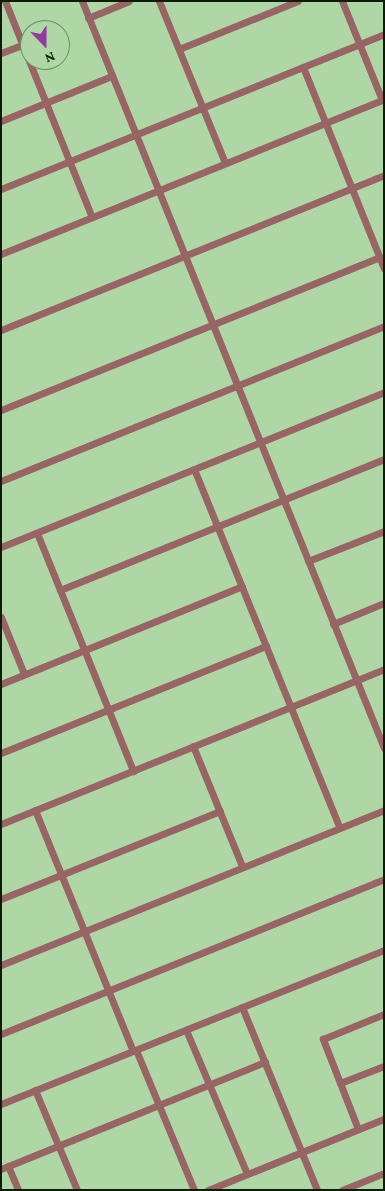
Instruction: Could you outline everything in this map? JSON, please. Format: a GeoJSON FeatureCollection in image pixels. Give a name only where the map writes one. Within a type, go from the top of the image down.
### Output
{"type":"FeatureCollection","features":[{"type":"Feature","properties":{"kind":"street"},"geometry":{"type":"LineString","coordinates":[[5,1],[20,39]]}},
{"type":"Feature","properties":{"kind":"street"},"geometry":{"type":"LineString","coordinates":[[82,1],[383,743]]}},
{"type":"Feature","properties":{"kind":"street"},"geometry":{"type":"LineString","coordinates":[[88,18],[129,1]]}},
{"type":"Feature","properties":{"kind":"street"},"geometry":{"type":"LineString","coordinates":[[159,1],[225,163]]}},
{"type":"Feature","properties":{"kind":"street"},"geometry":{"type":"LineString","coordinates":[[179,50],[298,1]]}},
{"type":"Feature","properties":{"kind":"street"},"geometry":{"type":"LineString","coordinates":[[1,254],[383,99],[342,1]]}},
{"type":"Feature","properties":{"kind":"street"},"geometry":{"type":"LineString","coordinates":[[1,189],[384,34]]}},
{"type":"Feature","properties":{"kind":"street"},"geometry":{"type":"LineString","coordinates":[[1,53],[20,45]]}},
{"type":"Feature","properties":{"kind":"street"},"geometry":{"type":"LineString","coordinates":[[302,67],[384,268]]}},
{"type":"Feature","properties":{"kind":"street"},"geometry":{"type":"LineString","coordinates":[[33,70],[92,217]]}},
{"type":"Feature","properties":{"kind":"street"},"geometry":{"type":"LineString","coordinates":[[1,121],[112,76]]}},
{"type":"Feature","properties":{"kind":"street"},"geometry":{"type":"LineString","coordinates":[[1,330],[384,175]]}},
{"type":"Feature","properties":{"kind":"street"},"geometry":{"type":"LineString","coordinates":[[1,410],[379,257]]}},
{"type":"Feature","properties":{"kind":"street"},"geometry":{"type":"LineString","coordinates":[[1,481],[384,326]]}},
{"type":"Feature","properties":{"kind":"street"},"geometry":{"type":"LineString","coordinates":[[1,547],[384,392]]}},
{"type":"Feature","properties":{"kind":"street"},"geometry":{"type":"LineString","coordinates":[[60,590],[384,459]]}},
{"type":"Feature","properties":{"kind":"street"},"geometry":{"type":"LineString","coordinates":[[194,469],[339,826]]}},
{"type":"Feature","properties":{"kind":"street"},"geometry":{"type":"LineString","coordinates":[[308,561],[384,530]]}},
{"type":"Feature","properties":{"kind":"street"},"geometry":{"type":"LineString","coordinates":[[37,533],[133,771]]}},
{"type":"Feature","properties":{"kind":"street"},"geometry":{"type":"LineString","coordinates":[[1,684],[242,586]]}},
{"type":"Feature","properties":{"kind":"street"},"geometry":{"type":"LineString","coordinates":[[334,624],[384,603]]}},
{"type":"Feature","properties":{"kind":"street"},"geometry":{"type":"LineString","coordinates":[[1,617],[24,674]]}},
{"type":"Feature","properties":{"kind":"street"},"geometry":{"type":"LineString","coordinates":[[1,753],[266,646]]}},
{"type":"Feature","properties":{"kind":"street"},"geometry":{"type":"LineString","coordinates":[[1,824],[384,669]]}},
{"type":"Feature","properties":{"kind":"street"},"geometry":{"type":"LineString","coordinates":[[194,746],[242,866]]}},
{"type":"Feature","properties":{"kind":"street"},"geometry":{"type":"LineString","coordinates":[[35,810],[108,990],[160,1105],[194,1190]]}},
{"type":"Feature","properties":{"kind":"street"},"geometry":{"type":"LineString","coordinates":[[1,966],[339,826],[384,810]]}},
{"type":"Feature","properties":{"kind":"street"},"geometry":{"type":"LineString","coordinates":[[1,899],[220,811]]}},
{"type":"Feature","properties":{"kind":"street"},"geometry":{"type":"LineString","coordinates":[[1,1034],[384,879]]}},
{"type":"Feature","properties":{"kind":"street"},"geometry":{"type":"LineString","coordinates":[[1,1104],[384,950]]}},
{"type":"Feature","properties":{"kind":"street"},"geometry":{"type":"LineString","coordinates":[[242,1007],[317,1190]]}},
{"type":"Feature","properties":{"kind":"street"},"geometry":{"type":"LineString","coordinates":[[358,1130],[323,1039],[384,1014]]}},
{"type":"Feature","properties":{"kind":"street"},"geometry":{"type":"LineString","coordinates":[[186,1030],[246,1174]]}},
{"type":"Feature","properties":{"kind":"street"},"geometry":{"type":"LineString","coordinates":[[18,1190],[5,1168],[265,1062]]}},
{"type":"Feature","properties":{"kind":"street"},"geometry":{"type":"LineString","coordinates":[[340,1083],[384,1066]]}},
{"type":"Feature","properties":{"kind":"street"},"geometry":{"type":"LineString","coordinates":[[35,1090],[77,1190]]}},
{"type":"Feature","properties":{"kind":"street"},"geometry":{"type":"LineString","coordinates":[[208,1190],[384,1119]]}},
{"type":"Feature","properties":{"kind":"street"},"geometry":{"type":"LineString","coordinates":[[342,1190],[384,1173]]}}]}
